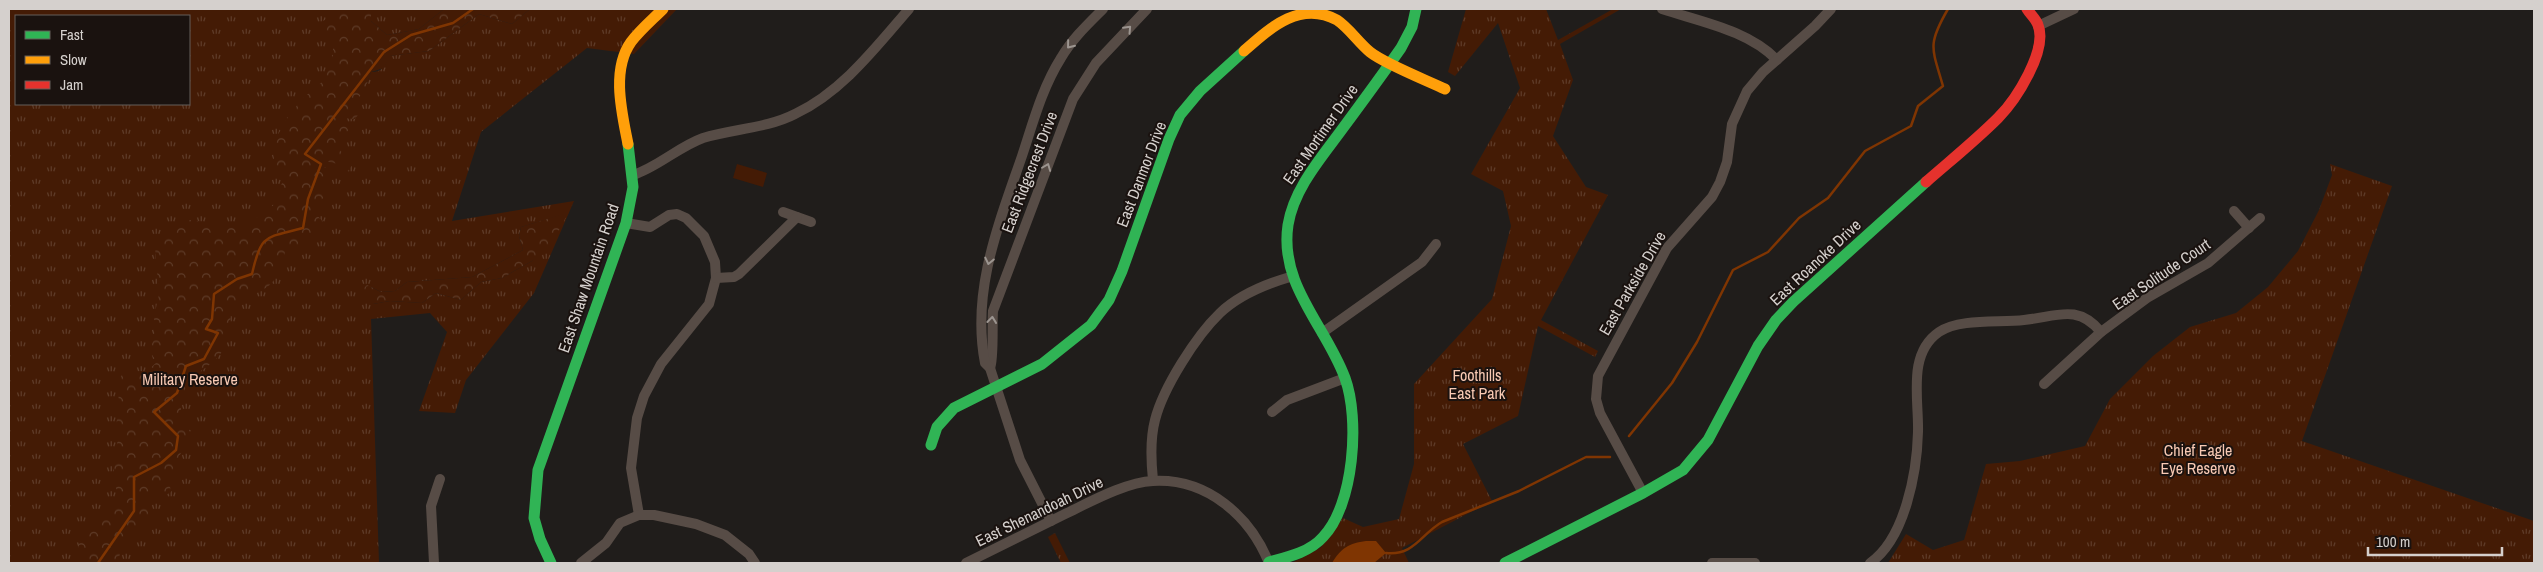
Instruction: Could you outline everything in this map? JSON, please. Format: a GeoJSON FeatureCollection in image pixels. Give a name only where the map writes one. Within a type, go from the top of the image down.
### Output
{"type":"FeatureCollection","features":[{"type":"Feature","properties":{"kind":"street","name":"East Shaw Mountain Road"},"geometry":{"type":"LineString","coordinates":[[551,563],[538,541],[534,522],[533,500],[538,470],[626,223],[632,199],[633,175],[622,106],[620,70],[628,47],[664,9]]}},
{"type":"Feature","properties":{"kind":"street"},"geometry":{"type":"LineString","coordinates":[[633,175],[651,170],[659,161],[702,139],[794,115],[820,100],[864,62],[909,9]]}},
{"type":"Feature","properties":{"kind":"street","name":"East Ridgecrest Drive"},"geometry":{"type":"LineString","coordinates":[[1051,521],[1020,460],[990,368],[985,363],[980,329],[981,299],[992,246],[1047,82],[1062,56],[1103,9]]}},
{"type":"Feature","properties":{"kind":"street","name":"East Ridgecrest Drive"},"geometry":{"type":"LineString","coordinates":[[990,368],[993,362],[991,332],[993,311],[1073,99],[1096,63],[1147,9]]}},
{"type":"Feature","properties":{"kind":"street","name":"East Mortimer Drive"},"geometry":{"type":"LineString","coordinates":[[1269,563],[1310,548],[1324,537],[1336,518],[1350,468],[1352,415],[1345,378],[1290,277],[1287,254],[1288,226],[1295,199],[1310,173],[1391,61],[1412,27],[1416,9]]}},
{"type":"Feature","properties":{"kind":"street"},"geometry":{"type":"LineString","coordinates":[[1662,9],[1751,39],[1764,47],[1777,60]]}},
{"type":"Feature","properties":{"kind":"street","name":"East Parkside Drive"},"geometry":{"type":"LineString","coordinates":[[1643,493],[1598,405],[1598,376],[1666,248],[1712,197],[1720,182],[1727,162],[1732,124],[1747,90],[1831,9]]}},
{"type":"Feature","properties":{"kind":"street"},"geometry":{"type":"LineString","coordinates":[[2027,9],[2038,26],[2074,9]]}},
{"type":"Feature","properties":{"kind":"street","name":"East Danmor Drive"},"geometry":{"type":"LineString","coordinates":[[931,445],[937,427],[954,408],[1042,364],[1091,325],[1109,300],[1122,271],[1168,139],[1180,116],[1200,91],[1274,24],[1294,13],[1310,12],[1329,16],[1346,28],[1371,53],[1445,88]]}},
{"type":"Feature","properties":{"kind":"street","name":"East Roanoke Drive"},"geometry":{"type":"LineString","coordinates":[[1505,563],[1643,493],[1683,470],[1708,440],[1758,346],[1776,320],[1793,302],[1999,117],[2018,93],[2034,60],[2038,26]]}},
{"type":"Feature","properties":{"kind":"street"},"geometry":{"type":"LineString","coordinates":[[2234,211],[2249,228]]}},
{"type":"Feature","properties":{"kind":"street"},"geometry":{"type":"LineString","coordinates":[[783,212],[811,222]]}},
{"type":"Feature","properties":{"kind":"street"},"geometry":{"type":"LineString","coordinates":[[626,223],[650,227],[670,215],[677,214],[686,218],[704,236],[710,246],[715,262],[716,278],[709,304],[662,364],[644,396],[637,418],[631,468],[639,515]]}},
{"type":"Feature","properties":{"kind":"street"},"geometry":{"type":"LineString","coordinates":[[716,278],[734,277],[739,274],[797,217]]}},
{"type":"Feature","properties":{"kind":"street","name":"East Solitude Court"},"geometry":{"type":"LineString","coordinates":[[2044,384],[2101,332],[2147,298],[2173,282],[2198,270],[2260,218]]}},
{"type":"Feature","properties":{"kind":"street"},"geometry":{"type":"LineString","coordinates":[[1322,333],[1422,262],[1436,244]]}},
{"type":"Feature","properties":{"kind":"street"},"geometry":{"type":"LineString","coordinates":[[1153,480],[1152,436],[1155,419],[1165,391],[1180,364],[1220,313],[1247,294],[1273,282],[1290,277]]}},
{"type":"Feature","properties":{"kind":"street"},"geometry":{"type":"LineString","coordinates":[[1870,563],[1881,555],[1893,539],[1904,511],[1914,466],[1918,433],[1917,373],[1920,357],[1928,342],[1939,332],[1964,323],[2027,320],[2059,313],[2084,317],[2101,332]]}},
{"type":"Feature","properties":{"kind":"street"},"geometry":{"type":"LineString","coordinates":[[1272,412],[1287,400],[1345,378]]}},
{"type":"Feature","properties":{"kind":"street"},"geometry":{"type":"LineString","coordinates":[[434,563],[432,506],[440,479]]}},
{"type":"Feature","properties":{"kind":"street","name":"East Shenandoah Drive"},"geometry":{"type":"LineString","coordinates":[[966,563],[1109,492],[1153,480],[1191,486],[1224,502],[1241,516],[1253,532],[1269,563]]}},
{"type":"Feature","properties":{"kind":"street"},"geometry":{"type":"LineString","coordinates":[[581,563],[606,542],[620,523],[639,515],[654,515],[696,524],[725,535],[749,554],[754,563]]}},
{"type":"Feature","properties":{"kind":"street"},"geometry":{"type":"LineString","coordinates":[[1712,563],[1755,563]]}},
{"type":"Feature","properties":{"kind":"green space","name":"Military Reserve"},"geometry":{"type":"Polygon","coordinates":[[[9,9],[365,9],[367,83],[371,72],[383,68],[389,56],[429,51],[479,14],[512,24],[530,9],[677,9],[634,54],[587,48],[481,132],[452,221],[574,201],[534,293],[466,380],[455,413],[419,411],[447,332],[430,313],[371,319],[379,563],[9,563],[9,9]],[[568,213],[521,227],[519,236],[523,250],[472,277],[407,282],[395,291],[381,292],[371,287],[373,304],[390,301],[422,303],[436,293],[461,300],[481,282],[502,278],[532,261],[568,213]]]}},
{"type":"Feature","properties":{"kind":"green space"},"geometry":{"type":"Polygon","coordinates":[[[339,9],[371,9],[371,21],[387,35],[419,29],[444,9],[530,9],[512,24],[479,14],[429,51],[390,56],[384,68],[371,72],[364,92],[349,107],[358,115],[355,119],[342,118],[342,121],[349,128],[339,149],[352,165],[348,171],[338,164],[325,161],[324,167],[334,173],[330,179],[320,180],[320,185],[327,191],[325,197],[315,204],[314,213],[324,222],[310,242],[285,252],[278,272],[270,285],[257,293],[237,300],[231,314],[229,334],[224,349],[210,365],[190,377],[183,394],[181,412],[192,435],[179,456],[175,473],[169,481],[171,492],[164,496],[151,495],[151,519],[132,541],[123,545],[117,563],[79,563],[86,551],[78,549],[81,539],[90,528],[103,519],[105,508],[118,497],[114,480],[114,457],[119,435],[116,425],[119,408],[118,383],[123,372],[147,371],[157,362],[150,352],[155,332],[154,317],[159,294],[155,247],[161,236],[177,221],[191,220],[241,229],[275,204],[276,193],[284,180],[274,161],[273,144],[286,120],[301,100],[323,81],[333,55],[333,44],[323,36],[323,21],[340,12],[339,9]]]}},
{"type":"Feature","properties":{"kind":"green space"},"geometry":{"type":"Polygon","coordinates":[[[371,9],[444,9],[419,29],[387,35],[371,21],[371,9]]]}},
{"type":"Feature","properties":{"kind":"green space","name":"Foothills East Park"},"geometry":{"type":"Polygon","coordinates":[[[1466,9],[1546,9],[1558,40],[1613,9],[1621,9],[1560,44],[1573,80],[1553,136],[1586,187],[1608,195],[1541,320],[1598,351],[1595,357],[1538,326],[1518,416],[1463,444],[1492,501],[1402,548],[1409,563],[1292,563],[1320,548],[1343,518],[1363,527],[1399,519],[1414,464],[1414,384],[1492,299],[1511,226],[1503,191],[1471,174],[1520,88],[1498,23],[1455,76],[1448,72],[1466,9]]]}},
{"type":"Feature","properties":{"kind":"green space"},"geometry":{"type":"Polygon","coordinates":[[[737,164],[767,173],[763,187],[733,178],[737,164]]]}},
{"type":"Feature","properties":{"kind":"green space","name":"Chief Eagle Eye Reserve"},"geometry":{"type":"Polygon","coordinates":[[[2330,164],[2392,186],[2302,441],[2534,521],[2534,563],[1888,563],[1906,534],[1933,550],[1964,540],[1986,464],[2020,461],[2085,446],[2110,399],[2153,356],[2190,327],[2236,313],[2268,287],[2298,251],[2319,210],[2332,175],[2330,164]]]}},
{"type":"Feature","properties":{"kind":"green space"},"geometry":{"type":"Polygon","coordinates":[[[569,212],[550,247],[532,261],[502,278],[481,282],[461,300],[436,293],[422,303],[390,301],[373,304],[362,294],[363,289],[367,285],[381,292],[395,291],[407,282],[472,277],[523,250],[519,236],[521,227],[569,212]]]}},
{"type":"Feature","properties":{"kind":"green space"},"geometry":{"type":"Polygon","coordinates":[[[1055,533],[1070,563],[1061,563],[1048,537],[1055,533]]]}},
{"type":"Feature","properties":{"kind":"shaded area"},"geometry":{"type":"Polygon","coordinates":[[[1366,541],[1376,541],[1386,553],[1374,563],[1332,563],[1346,547],[1366,541]]]}},
{"type":"Feature","properties":{"kind":"waterway"},"geometry":{"type":"LineString","coordinates":[[98,563],[134,511],[134,477],[161,463],[176,450],[178,436],[154,412],[177,393],[186,366],[204,359],[218,333],[206,329],[212,319],[214,294],[237,279],[252,274],[259,251],[267,239],[303,228],[308,199],[321,164],[305,154],[384,52],[411,35],[453,23],[473,9]]}},
{"type":"Feature","properties":{"kind":"waterway"},"geometry":{"type":"LineString","coordinates":[[1629,436],[1672,383],[1697,342],[1733,270],[1768,252],[1799,218],[1828,198],[1865,151],[1911,126],[1918,106],[1943,86],[1933,47],[1937,31],[1948,9]]}},
{"type":"Feature","properties":{"kind":"waterway"},"geometry":{"type":"LineString","coordinates":[[1386,553],[1404,551],[1417,543],[1442,522],[1519,491],[1586,457],[1610,457]]}},
{"type":"Feature","properties":{"kind":"traffic: fast"},"geometry":{"type":"LineString","coordinates":[[1269,562],[1312,547],[1323,537],[1333,523],[1342,504],[1348,483],[1353,438],[1350,395],[1345,378],[1337,359],[1297,286],[1290,267],[1287,247],[1291,211],[1296,198],[1318,162],[1401,48],[1412,27],[1416,9]]}},
{"type":"Feature","properties":{"kind":"traffic: fast"},"geometry":{"type":"LineString","coordinates":[[931,445],[937,427],[954,408],[1042,364],[1091,325],[1109,300],[1122,271],[1169,139],[1180,115],[1200,91],[1244,51]]}},
{"type":"Feature","properties":{"kind":"traffic: fast"},"geometry":{"type":"LineString","coordinates":[[551,563],[540,539],[534,518],[538,470],[626,223],[633,187],[628,144]]}},
{"type":"Feature","properties":{"kind":"traffic: fast"},"geometry":{"type":"LineString","coordinates":[[1505,563],[1643,493],[1683,470],[1708,440],[1758,346],[1776,320],[1793,302],[1926,182]]}},
{"type":"Feature","properties":{"kind":"traffic: slow"},"geometry":{"type":"LineString","coordinates":[[628,144],[621,105],[621,65],[631,42],[663,9]]}},
{"type":"Feature","properties":{"kind":"traffic: slow"},"geometry":{"type":"LineString","coordinates":[[1244,51],[1286,19],[1311,13],[1323,15],[1341,23],[1377,57],[1445,89]]}},
{"type":"Feature","properties":{"kind":"traffic: jam"},"geometry":{"type":"LineString","coordinates":[[1926,182],[1998,118],[2021,87],[2039,48],[2040,35],[2038,25],[2027,9]]}}]}
